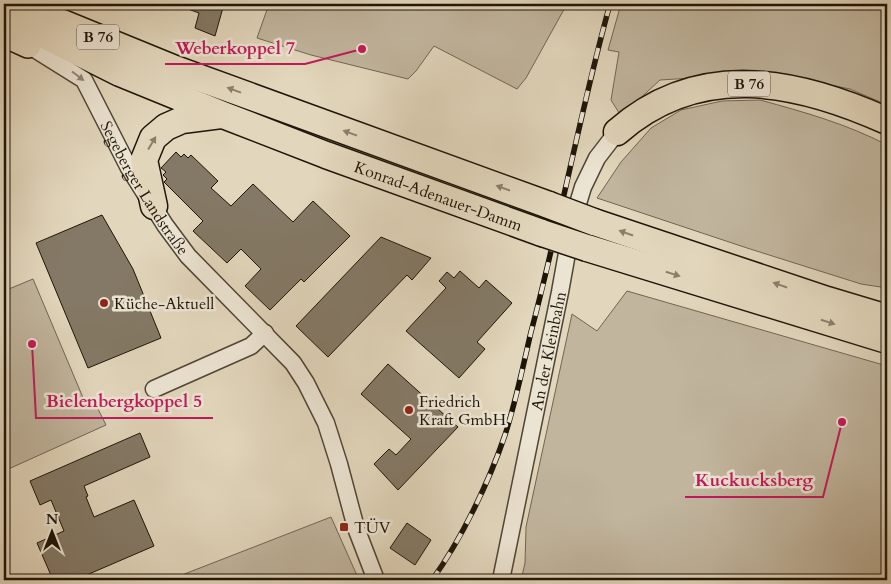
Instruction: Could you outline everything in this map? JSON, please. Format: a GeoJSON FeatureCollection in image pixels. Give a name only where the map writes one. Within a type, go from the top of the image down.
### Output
{"type":"FeatureCollection","features":[{"type":"Feature","properties":{"kind":"highway","name":"Konrad-Adenauer-Damm"},"geometry":{"type":"LineString","coordinates":[[20,4],[176,69],[594,222],[827,300],[887,318]]}},
{"type":"Feature","properties":{"kind":"highway","name":"B 76"},"geometry":{"type":"LineString","coordinates":[[49,4],[137,43],[176,69]]}},
{"type":"Feature","properties":{"kind":"highway","name":"Konrad-Adenauer-Damm"},"geometry":{"type":"LineString","coordinates":[[4,15],[120,73],[326,155],[587,248],[887,340]]}},
{"type":"Feature","properties":{"kind":"highway","name":"B 76"},"geometry":{"type":"LineString","coordinates":[[28,45],[120,73]]}},
{"type":"Feature","properties":{"kind":"highway","name":"B 76"},"geometry":{"type":"LineString","coordinates":[[617,132],[640,114],[670,98],[711,87],[734,84],[759,84],[797,90],[837,100],[887,120]]}},
{"type":"Feature","properties":{"kind":"highway"},"geometry":{"type":"LineString","coordinates":[[154,206],[144,160],[153,138],[166,128],[182,120],[223,115]]}},
{"type":"Feature","properties":{"kind":"highway","name":"B 76"},"geometry":{"type":"LineString","coordinates":[[827,300],[864,301],[887,305]]}},
{"type":"Feature","properties":{"kind":"main road"},"geometry":{"type":"LineString","coordinates":[[4,34],[28,45]]}},
{"type":"Feature","properties":{"kind":"street","name":"Segeberger Landstraße"},"geometry":{"type":"LineString","coordinates":[[28,45],[84,80],[129,168],[165,225],[188,256],[293,363],[318,403],[331,436],[356,528],[376,580]]}},
{"type":"Feature","properties":{"kind":"street","name":"An der Kleinbahn"},"geometry":{"type":"LineString","coordinates":[[501,580],[573,220],[583,187],[596,158],[617,132]]}},
{"type":"Feature","properties":{"kind":"street"},"geometry":{"type":"LineString","coordinates":[[154,389],[251,346],[264,333]]}},
{"type":"Feature","properties":{"kind":"shaded area"},"geometry":{"type":"Polygon","coordinates":[[[269,4],[567,4],[526,78],[517,89],[434,46],[408,79],[311,55],[257,38],[269,4]]]}},
{"type":"Feature","properties":{"kind":"shaded area"},"geometry":{"type":"Polygon","coordinates":[[[621,4],[887,4],[887,105],[850,89],[772,73],[660,80],[621,116],[611,100],[619,52],[608,50],[621,4]]]}},
{"type":"Feature","properties":{"kind":"shaded area"},"geometry":{"type":"Polygon","coordinates":[[[760,100],[841,125],[887,145],[887,288],[861,284],[597,198],[621,162],[651,128],[681,110],[722,101],[760,100]]]}},
{"type":"Feature","properties":{"kind":"shaded area"},"geometry":{"type":"Polygon","coordinates":[[[33,279],[84,400],[92,397],[106,425],[4,471],[4,291],[33,279]]]}},
{"type":"Feature","properties":{"kind":"shaded area"},"geometry":{"type":"Polygon","coordinates":[[[627,291],[887,366],[887,580],[521,580],[525,563],[526,527],[572,314],[597,331],[627,291]]]}},
{"type":"Feature","properties":{"kind":"shaded area"},"geometry":{"type":"Polygon","coordinates":[[[331,517],[359,580],[169,580],[331,517]]]}},
{"type":"Feature","properties":{"kind":"building"},"geometry":{"type":"Polygon","coordinates":[[[180,4],[224,4],[215,36],[195,28],[199,13],[180,6],[180,4]]]}},
{"type":"Feature","properties":{"kind":"building"},"geometry":{"type":"Polygon","coordinates":[[[176,152],[181,157],[184,154],[188,158],[191,155],[218,181],[211,188],[231,206],[253,184],[293,222],[313,201],[350,236],[304,282],[301,279],[270,310],[245,286],[261,269],[241,249],[227,263],[193,231],[203,221],[164,182],[167,179],[163,175],[166,172],[161,168],[176,152]]]}},
{"type":"Feature","properties":{"kind":"building","name":"Küche-Aktuell"},"geometry":{"type":"Polygon","coordinates":[[[102,215],[133,269],[161,338],[88,368],[36,243],[102,215]]]}},
{"type":"Feature","properties":{"kind":"building"},"geometry":{"type":"Polygon","coordinates":[[[381,237],[431,258],[412,280],[407,275],[328,357],[296,326],[381,237]]]}},
{"type":"Feature","properties":{"kind":"building"},"geometry":{"type":"Polygon","coordinates":[[[460,271],[479,288],[486,280],[512,303],[477,342],[485,349],[459,378],[406,331],[446,288],[439,281],[447,272],[454,278],[460,271]]]}},
{"type":"Feature","properties":{"kind":"building","name":"Friedrich Kraft GmbH"},"geometry":{"type":"Polygon","coordinates":[[[388,364],[458,427],[398,490],[374,464],[389,449],[396,455],[411,439],[361,394],[388,364]]]}},
{"type":"Feature","properties":{"kind":"building"},"geometry":{"type":"Polygon","coordinates":[[[140,433],[150,457],[84,486],[94,517],[134,500],[154,546],[75,580],[53,580],[37,543],[64,531],[51,500],[40,505],[30,481],[140,433]]]}},
{"type":"Feature","properties":{"kind":"building"},"geometry":{"type":"Polygon","coordinates":[[[407,523],[431,540],[415,565],[390,548],[407,523]]]}},
{"type":"Feature","properties":{"kind":"railway"},"geometry":{"type":"LineString","coordinates":[[432,580],[473,510],[491,472],[505,435],[513,409],[589,85],[610,4]]}},
{"type":"Feature","properties":{"kind":"place","name":"Weberkoppel 7"},"geometry":{"type":"Point","coordinates":[362,49]}},
{"type":"Feature","properties":{"kind":"place","name":"Küche-Aktuell"},"geometry":{"type":"Point","coordinates":[104,303]}},
{"type":"Feature","properties":{"kind":"place","name":"Bielenbergkoppel 5"},"geometry":{"type":"Point","coordinates":[32,344]}},
{"type":"Feature","properties":{"kind":"place","name":"Friedrich Kraft GmbH"},"geometry":{"type":"Point","coordinates":[409,410]}},
{"type":"Feature","properties":{"kind":"place","name":"Kuckucksberg"},"geometry":{"type":"Point","coordinates":[842,422]}},
{"type":"Feature","properties":{"kind":"place","name":"TÜV"},"geometry":{"type":"Point","coordinates":[344,527]}}]}
